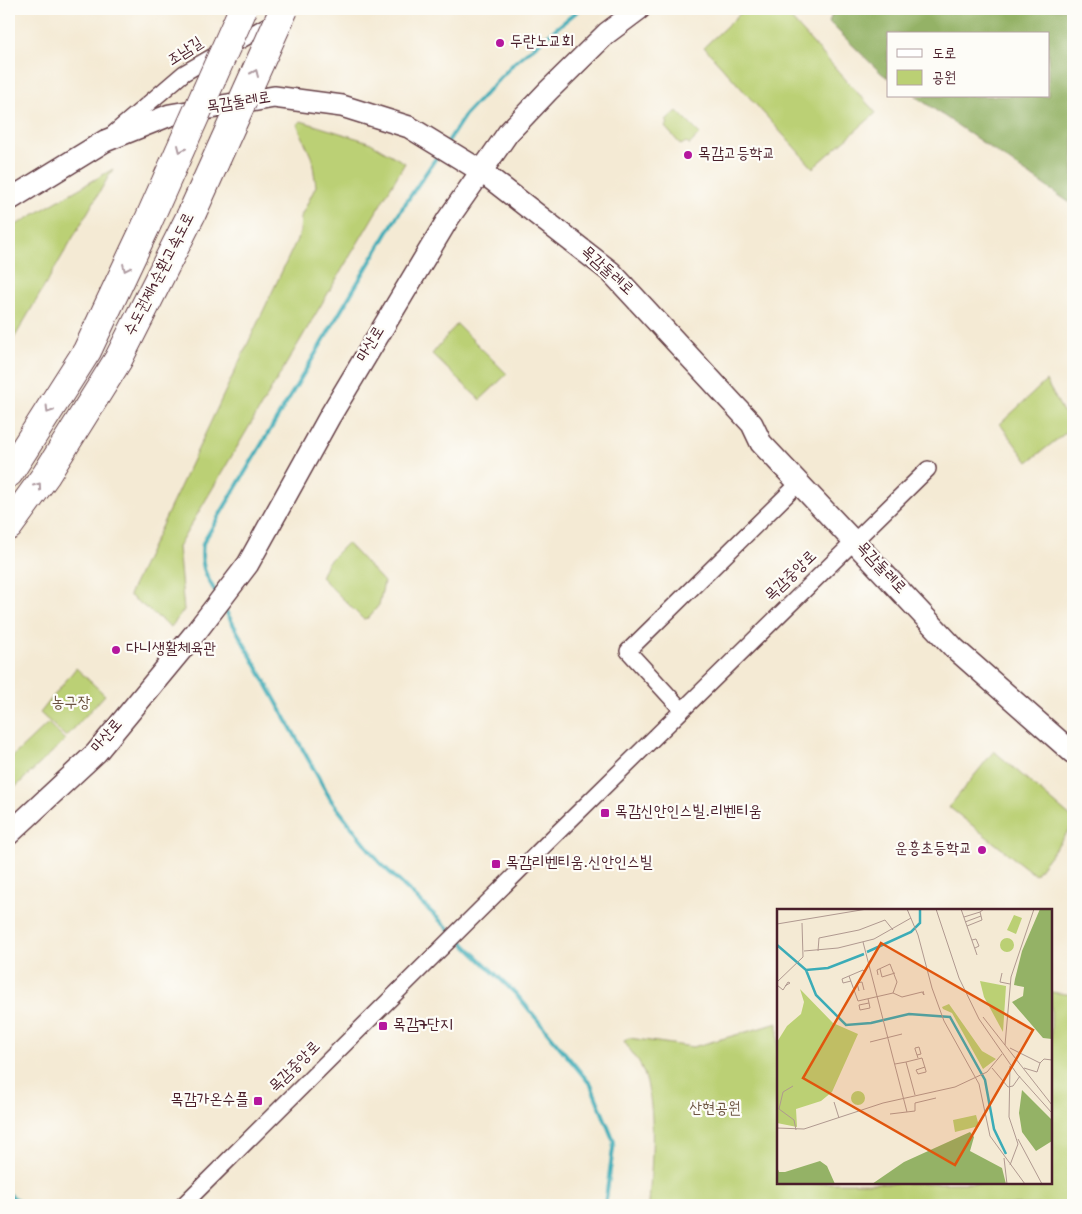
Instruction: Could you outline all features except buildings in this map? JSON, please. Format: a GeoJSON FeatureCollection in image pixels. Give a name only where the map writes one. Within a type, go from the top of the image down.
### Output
{"type":"FeatureCollection","features":[{"type":"Feature","properties":{"kind":"highway","name":"수도권제1순환고속도로"},"geometry":{"type":"LineString","coordinates":[[9,473],[87,351],[147,224],[243,9]]}},
{"type":"Feature","properties":{"kind":"highway","name":"수도권제1순환고속도로"},"geometry":{"type":"LineString","coordinates":[[9,526],[46,475],[118,360],[192,213],[284,9]]}},
{"type":"Feature","properties":{"kind":"street","name":"조남길"},"geometry":{"type":"LineString","coordinates":[[105,140],[184,73],[296,9]]}},
{"type":"Feature","properties":{"kind":"street","name":"마산로"},"geometry":{"type":"LineString","coordinates":[[9,834],[96,753],[197,630],[248,564],[356,373],[448,218],[508,133],[606,33],[639,9]]}},
{"type":"Feature","properties":{"kind":"street","name":"목감둘레로"},"geometry":{"type":"LineString","coordinates":[[9,200],[105,140],[170,115],[274,97],[342,106],[409,127],[481,171],[611,272],[752,424],[761,443],[798,484],[954,648],[1073,753]]}},
{"type":"Feature","properties":{"kind":"street","name":"목감중앙로"},"geometry":{"type":"LineString","coordinates":[[183,1205],[928,469]]}},
{"type":"Feature","properties":{"kind":"street"},"geometry":{"type":"LineString","coordinates":[[682,710],[628,652],[798,484]]}},
{"type":"Feature","properties":{"kind":"green space"},"geometry":{"type":"Polygon","coordinates":[[[745,9],[782,9],[876,113],[813,168],[704,47],[745,9]]]}},
{"type":"Feature","properties":{"kind":"green space"},"geometry":{"type":"Polygon","coordinates":[[[834,9],[1073,9],[1073,205],[918,98],[1050,98],[1050,32],[887,32],[887,77],[829,22],[834,9]]]}},
{"type":"Feature","properties":{"kind":"green space"},"geometry":{"type":"Polygon","coordinates":[[[677,111],[700,134],[689,145],[686,142],[681,145],[665,127],[668,123],[666,121],[677,111]]]}},
{"type":"Feature","properties":{"kind":"green space"},"geometry":{"type":"Polygon","coordinates":[[[301,121],[369,142],[405,163],[178,547],[184,610],[171,627],[129,595],[300,233],[301,216],[316,186],[312,159],[297,124],[301,121]]]}},
{"type":"Feature","properties":{"kind":"green space"},"geometry":{"type":"Polygon","coordinates":[[[113,169],[9,347],[9,229],[113,169]]]}},
{"type":"Feature","properties":{"kind":"green space"},"geometry":{"type":"Polygon","coordinates":[[[457,324],[507,374],[480,400],[432,354],[457,324]]]}},
{"type":"Feature","properties":{"kind":"green space"},"geometry":{"type":"Polygon","coordinates":[[[1046,381],[1072,428],[1028,462],[1000,424],[1046,381]]]}},
{"type":"Feature","properties":{"kind":"green space"},"geometry":{"type":"Polygon","coordinates":[[[347,543],[384,582],[379,605],[368,618],[363,619],[321,577],[327,563],[347,543]]]}},
{"type":"Feature","properties":{"kind":"green space","name":"농구장"},"geometry":{"type":"Polygon","coordinates":[[[76,668],[105,695],[66,737],[40,713],[76,668]]]}},
{"type":"Feature","properties":{"kind":"green space"},"geometry":{"type":"Polygon","coordinates":[[[48,723],[65,740],[9,793],[9,760],[48,723]]]}},
{"type":"Feature","properties":{"kind":"green space"},"geometry":{"type":"Polygon","coordinates":[[[994,751],[1073,819],[1073,825],[1035,875],[949,807],[994,751]]]}},
{"type":"Feature","properties":{"kind":"green space","name":"산현공원"},"geometry":{"type":"Polygon","coordinates":[[[1052,992],[1073,995],[1073,1205],[649,1205],[652,1155],[651,1102],[648,1086],[641,1067],[624,1041],[629,1038],[693,1047],[777,1023],[777,1184],[1052,1184],[1052,992]]]}},
{"type":"Feature","properties":{"kind":"waterway"},"geometry":{"type":"LineString","coordinates":[[447,143],[465,115],[514,63],[580,9]]}},
{"type":"Feature","properties":{"kind":"waterway"},"geometry":{"type":"LineString","coordinates":[[216,593],[204,570],[202,558],[203,543],[399,213],[440,152]]}},
{"type":"Feature","properties":{"kind":"waterway"},"geometry":{"type":"LineString","coordinates":[[223,606],[331,800],[379,862],[453,933]]}},
{"type":"Feature","properties":{"kind":"waterway"},"geometry":{"type":"LineString","coordinates":[[458,938],[517,995],[591,1085],[614,1142],[605,1205]]}},
{"type":"Feature","properties":{"kind":"waterway"},"geometry":{"type":"LineString","coordinates":[[9,1194],[24,1205]]}},
{"type":"Feature","properties":{"kind":"place","name":"두란노교회"},"geometry":{"type":"Point","coordinates":[500,43]}},
{"type":"Feature","properties":{"kind":"place","name":"목감고등학교"},"geometry":{"type":"Point","coordinates":[688,155]}},
{"type":"Feature","properties":{"kind":"place","name":"다니생활체육관"},"geometry":{"type":"Point","coordinates":[116,650]}},
{"type":"Feature","properties":{"kind":"place","name":"목감신안인스빌.리벤티움"},"geometry":{"type":"Point","coordinates":[605,813]}},
{"type":"Feature","properties":{"kind":"place","name":"운흥초등학교"},"geometry":{"type":"Point","coordinates":[982,850]}},
{"type":"Feature","properties":{"kind":"place","name":"목감리벤티움.신안인스빌"},"geometry":{"type":"Point","coordinates":[496,864]}},
{"type":"Feature","properties":{"kind":"place","name":"목감7단지"},"geometry":{"type":"Point","coordinates":[383,1026]}},
{"type":"Feature","properties":{"kind":"place","name":"목감가온수플"},"geometry":{"type":"Point","coordinates":[258,1101]}}]}
